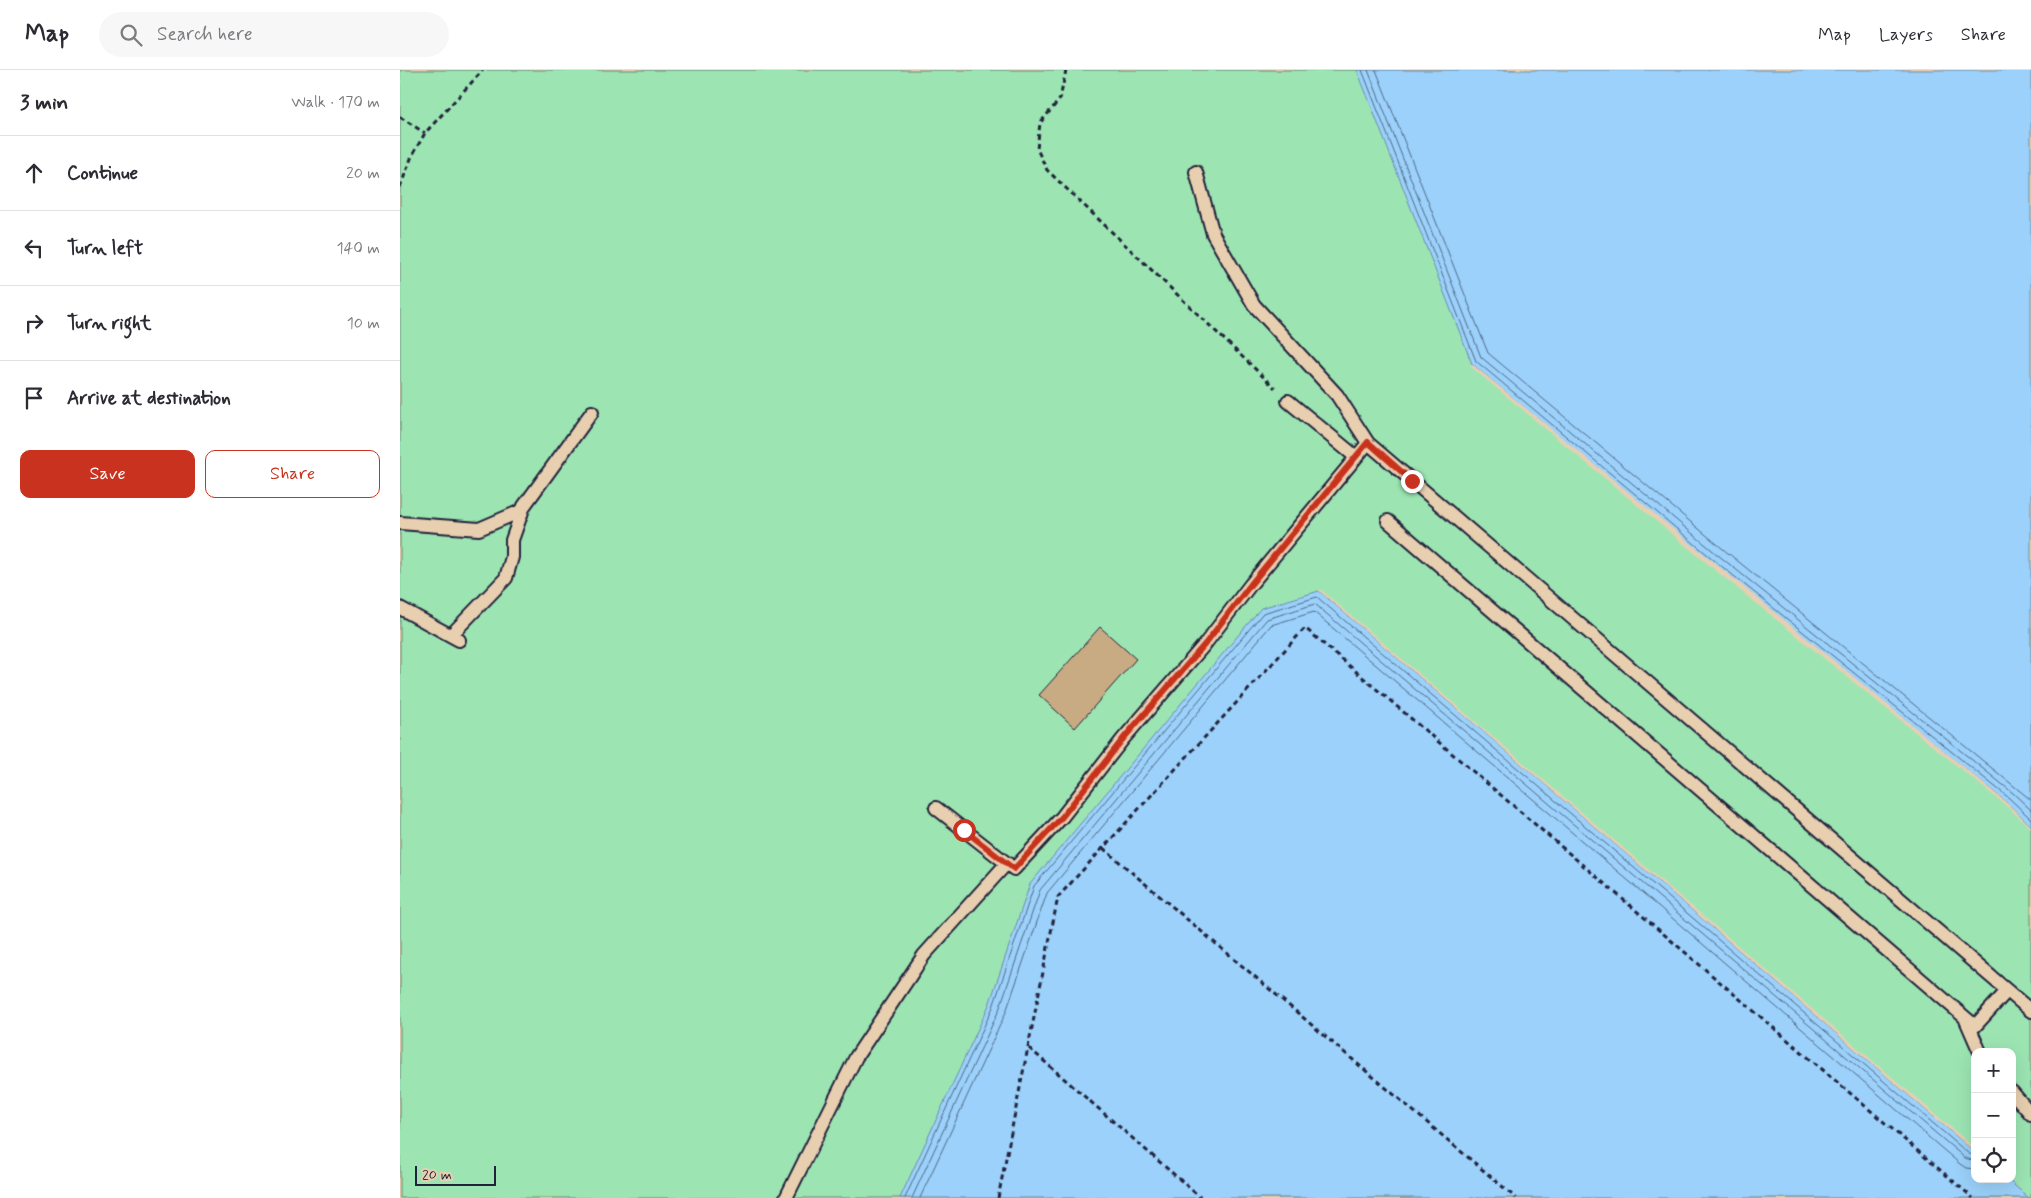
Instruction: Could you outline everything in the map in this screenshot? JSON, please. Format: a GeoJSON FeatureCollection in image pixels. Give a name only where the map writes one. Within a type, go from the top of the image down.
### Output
{"type":"FeatureCollection","features":[{"type":"Feature","properties":{"kind":"lane"},"geometry":{"type":"LineString","coordinates":[[1196,172],[1213,234],[1254,305],[1337,395],[1368,442],[2031,1011]]}},
{"type":"Feature","properties":{"kind":"lane"},"geometry":{"type":"LineString","coordinates":[[1288,401],[1356,457]]}},
{"type":"Feature","properties":{"kind":"lane"},"geometry":{"type":"LineString","coordinates":[[400,608],[455,638],[506,578],[512,557],[512,540],[524,506],[592,412]]}},
{"type":"Feature","properties":{"kind":"lane"},"geometry":{"type":"LineString","coordinates":[[936,808],[1014,869],[1062,817],[1123,739],[1205,644],[1251,584],[1368,442]]}},
{"type":"Feature","properties":{"kind":"lane"},"geometry":{"type":"LineString","coordinates":[[400,523],[479,529],[522,511]]}},
{"type":"Feature","properties":{"kind":"lane"},"geometry":{"type":"LineString","coordinates":[[1388,521],[1975,1026],[2007,991]]}},
{"type":"Feature","properties":{"kind":"lane"},"geometry":{"type":"LineString","coordinates":[[786,1198],[856,1057],[924,955],[1007,863]]}},
{"type":"Feature","properties":{"kind":"lane"},"geometry":{"type":"LineString","coordinates":[[1965,1018],[1978,1048]]}},
{"type":"Feature","properties":{"kind":"lane"},"geometry":{"type":"LineString","coordinates":[[2013,1093],[2031,1114]]}},
{"type":"Feature","properties":{"kind":"path"},"geometry":{"type":"LineString","coordinates":[[400,187],[412,156],[425,133],[483,70]]}},
{"type":"Feature","properties":{"kind":"path"},"geometry":{"type":"LineString","coordinates":[[1066,70],[1060,99],[1040,123],[1037,149],[1047,170],[1288,401]]}},
{"type":"Feature","properties":{"kind":"path"},"geometry":{"type":"LineString","coordinates":[[400,117],[425,133]]}},
{"type":"Feature","properties":{"kind":"path"},"geometry":{"type":"LineString","coordinates":[[998,1198],[1058,897],[1305,628],[1973,1198]]}},
{"type":"Feature","properties":{"kind":"path"},"geometry":{"type":"LineString","coordinates":[[1103,848],[1516,1198]]}},
{"type":"Feature","properties":{"kind":"path"},"geometry":{"type":"LineString","coordinates":[[1028,1048],[1201,1198]]}},
{"type":"Feature","properties":{"kind":"green space"},"geometry":{"type":"Polygon","coordinates":[[[400,70],[1515,70],[2031,627],[2031,1198],[400,1198],[400,70]]]}},
{"type":"Feature","properties":{"kind":"water"},"geometry":{"type":"Polygon","coordinates":[[[1357,70],[2031,70],[2031,826],[2006,802],[1711,564],[1472,364],[1357,70]]]}},
{"type":"Feature","properties":{"kind":"water"},"geometry":{"type":"Polygon","coordinates":[[[1319,591],[1971,1149],[1971,1183],[2012,1183],[2029,1198],[900,1198],[989,1005],[1030,884],[1261,608],[1319,591]]]}},
{"type":"Feature","properties":{"kind":"pier"},"geometry":{"type":"Polygon","coordinates":[[[1472,364],[2006,802],[2031,828],[2004,804],[1709,565],[1470,366],[1472,364]]]}},
{"type":"Feature","properties":{"kind":"pier"},"geometry":{"type":"Polygon","coordinates":[[[1320,589],[1971,1145],[1971,1149],[1319,591],[1320,589]]]}},
{"type":"Feature","properties":{"kind":"building"},"geometry":{"type":"Polygon","coordinates":[[[1100,627],[1136,659],[1075,728],[1039,695],[1100,627]]]}},
{"type":"Feature","properties":{"kind":"route"},"geometry":{"type":"LineString","coordinates":[[964,830],[1014,869],[1062,817],[1123,739],[1205,644],[1251,584],[1368,442],[1412,481]]}}]}
